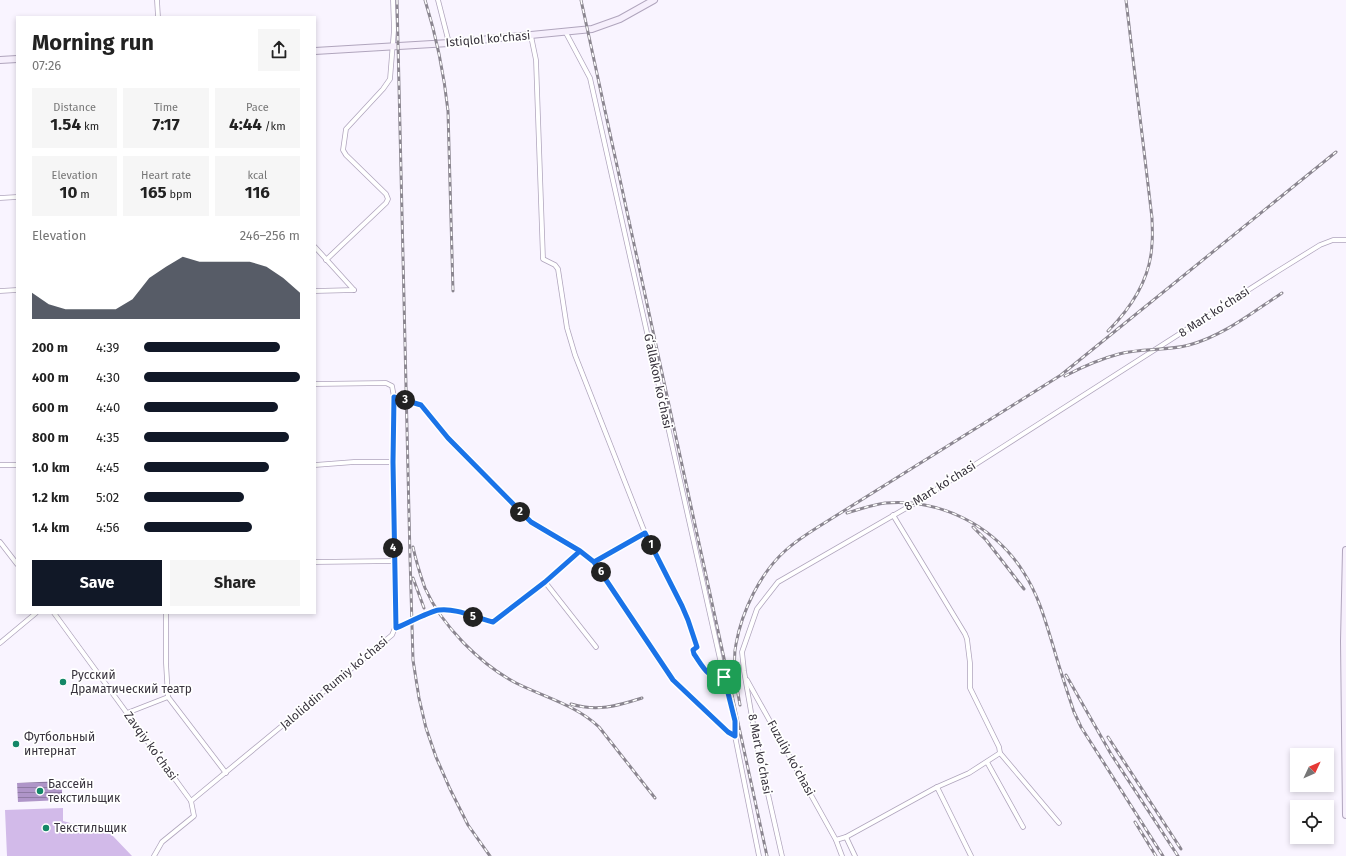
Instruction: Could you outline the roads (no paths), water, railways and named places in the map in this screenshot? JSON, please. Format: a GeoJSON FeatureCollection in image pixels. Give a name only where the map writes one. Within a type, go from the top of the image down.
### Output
{"type":"FeatureCollection","features":[{"type":"Feature","properties":{"kind":"main road","name":"Istiqlol ko'chasi"},"geometry":{"type":"LineString","coordinates":[[316,51],[449,43],[592,29],[620,19],[654,0]]}},
{"type":"Feature","properties":{"kind":"main road"},"geometry":{"type":"LineString","coordinates":[[0,60],[16,59]]}},
{"type":"Feature","properties":{"kind":"main road"},"geometry":{"type":"LineString","coordinates":[[1346,550],[1346,815]]}},
{"type":"Feature","properties":{"kind":"street"},"geometry":{"type":"LineString","coordinates":[[157,0],[158,16]]}},
{"type":"Feature","properties":{"kind":"street"},"geometry":{"type":"LineString","coordinates":[[326,260],[387,201],[386,194],[346,155],[343,150],[346,129],[383,89],[390,79],[394,30],[393,0]]}},
{"type":"Feature","properties":{"kind":"street"},"geometry":{"type":"LineString","coordinates":[[438,0],[449,43]]}},
{"type":"Feature","properties":{"kind":"street","name":"Gʻallakon koʻchasi"},"geometry":{"type":"LineString","coordinates":[[565,31],[590,78],[735,721],[735,736],[759,856]]}},
{"type":"Feature","properties":{"kind":"street"},"geometry":{"type":"LineString","coordinates":[[531,36],[536,60],[542,259],[555,265],[558,269],[567,328],[575,355],[645,533],[688,620],[697,647],[693,650],[694,654],[711,676],[716,678],[724,677]]}},
{"type":"Feature","properties":{"kind":"street"},"geometry":{"type":"LineString","coordinates":[[0,198],[16,197]]}},
{"type":"Feature","properties":{"kind":"street","name":"8 Mart koʻchasi"},"geometry":{"type":"LineString","coordinates":[[782,856],[757,746],[742,652],[757,609],[778,582],[915,503],[1320,245],[1333,240],[1346,240]]}},
{"type":"Feature","properties":{"kind":"street"},"geometry":{"type":"LineString","coordinates":[[316,248],[354,290],[316,291]]}},
{"type":"Feature","properties":{"kind":"street"},"geometry":{"type":"LineString","coordinates":[[0,291],[16,290]]}},
{"type":"Feature","properties":{"kind":"street","name":"Jaloliddin Rumiy koʻchasi"},"geometry":{"type":"LineString","coordinates":[[191,801],[392,635],[396,628],[393,462],[394,390],[390,384],[316,384]]}},
{"type":"Feature","properties":{"kind":"street"},"geometry":{"type":"LineString","coordinates":[[394,397],[421,405],[448,438],[531,522],[580,551],[594,562],[673,680],[728,732],[735,736]]}},
{"type":"Feature","properties":{"kind":"street"},"geometry":{"type":"LineString","coordinates":[[316,465],[354,462],[393,462]]}},
{"type":"Feature","properties":{"kind":"street"},"geometry":{"type":"LineString","coordinates":[[0,465],[16,465]]}},
{"type":"Feature","properties":{"kind":"street"},"geometry":{"type":"LineString","coordinates":[[892,516],[965,634],[970,663],[970,688],[999,747],[1000,753],[1059,823]]}},
{"type":"Feature","properties":{"kind":"street"},"geometry":{"type":"LineString","coordinates":[[594,562],[645,533]]}},
{"type":"Feature","properties":{"kind":"street"},"geometry":{"type":"LineString","coordinates":[[0,542],[16,563]]}},
{"type":"Feature","properties":{"kind":"street"},"geometry":{"type":"LineString","coordinates":[[396,628],[437,610],[463,612],[479,619],[493,622],[545,582],[580,551]]}},
{"type":"Feature","properties":{"kind":"street"},"geometry":{"type":"LineString","coordinates":[[316,562],[394,561]]}},
{"type":"Feature","properties":{"kind":"street"},"geometry":{"type":"LineString","coordinates":[[545,582],[596,647]]}},
{"type":"Feature","properties":{"kind":"street"},"geometry":{"type":"LineString","coordinates":[[0,643],[35,614]]}},
{"type":"Feature","properties":{"kind":"street","name":"Zavqiy koʻchasi"},"geometry":{"type":"LineString","coordinates":[[55,614],[191,801]]}},
{"type":"Feature","properties":{"kind":"street"},"geometry":{"type":"LineString","coordinates":[[166,614],[168,697],[226,773]]}},
{"type":"Feature","properties":{"kind":"street","name":"Fuzuliy koʻchasi"},"geometry":{"type":"LineString","coordinates":[[745,676],[836,840],[842,856]]}},
{"type":"Feature","properties":{"kind":"street"},"geometry":{"type":"LineString","coordinates":[[127,713],[168,697]]}},
{"type":"Feature","properties":{"kind":"street"},"geometry":{"type":"LineString","coordinates":[[836,840],[846,837],[937,787],[969,773],[1000,753]]}},
{"type":"Feature","properties":{"kind":"street"},"geometry":{"type":"LineString","coordinates":[[987,762],[1023,827]]}},
{"type":"Feature","properties":{"kind":"street"},"geometry":{"type":"LineString","coordinates":[[937,787],[971,856]]}},
{"type":"Feature","properties":{"kind":"street"},"geometry":{"type":"LineString","coordinates":[[154,856],[162,842],[194,816],[191,801]]}},
{"type":"Feature","properties":{"kind":"street"},"geometry":{"type":"LineString","coordinates":[[846,837],[855,856]]}},
{"type":"Feature","properties":{"kind":"railway"},"geometry":{"type":"LineString","coordinates":[[397,0],[413,660],[419,698],[426,728],[436,757],[468,825],[490,856]]}},
{"type":"Feature","properties":{"kind":"railway"},"geometry":{"type":"LineString","coordinates":[[425,0],[439,55],[448,111],[453,291]]}},
{"type":"Feature","properties":{"kind":"railway"},"geometry":{"type":"LineString","coordinates":[[581,0],[767,856]]}},
{"type":"Feature","properties":{"kind":"railway"},"geometry":{"type":"LineString","coordinates":[[1108,331],[1125,312],[1139,291],[1148,268],[1151,256],[1152,240],[1152,218],[1126,0]]}},
{"type":"Feature","properties":{"kind":"railway"},"geometry":{"type":"LineString","coordinates":[[740,705],[735,675],[735,651],[739,631],[748,606],[760,581],[786,550],[818,527],[1061,375],[1336,152]]}},
{"type":"Feature","properties":{"kind":"railway"},"geometry":{"type":"LineString","coordinates":[[1065,376],[1078,369],[1119,354],[1180,347],[1202,341],[1226,330],[1282,293]]}},
{"type":"Feature","properties":{"kind":"railway"},"geometry":{"type":"LineString","coordinates":[[847,513],[885,503],[926,505],[964,518],[982,529],[1012,556],[1024,573],[1038,600],[1074,712],[1081,727],[1163,856]]}},
{"type":"Feature","properties":{"kind":"railway"},"geometry":{"type":"LineString","coordinates":[[973,527],[986,540],[1024,589]]}},
{"type":"Feature","properties":{"kind":"railway"},"geometry":{"type":"LineString","coordinates":[[413,547],[423,583],[432,602],[441,616],[463,643],[502,675],[516,683],[570,707],[590,719],[599,727],[655,798]]}},
{"type":"Feature","properties":{"kind":"railway"},"geometry":{"type":"LineString","coordinates":[[413,578],[424,608]]}},
{"type":"Feature","properties":{"kind":"railway"},"geometry":{"type":"LineString","coordinates":[[1066,675],[1111,754],[1178,856]]}},
{"type":"Feature","properties":{"kind":"railway"},"geometry":{"type":"LineString","coordinates":[[571,704],[598,708],[615,706],[642,698]]}},
{"type":"Feature","properties":{"kind":"railway"},"geometry":{"type":"LineString","coordinates":[[1108,737],[1181,849]]}},
{"type":"Feature","properties":{"kind":"railway"},"geometry":{"type":"LineString","coordinates":[[1135,822],[1156,856]]}},
{"type":"Feature","properties":{"kind":"place","name":"Русский Драматический театр"},"geometry":{"type":"Point","coordinates":[63,682]}},
{"type":"Feature","properties":{"kind":"place","name":"Футбольный интернат"},"geometry":{"type":"Point","coordinates":[16,744]}},
{"type":"Feature","properties":{"kind":"place","name":"Бассейн текстильщик"},"geometry":{"type":"Point","coordinates":[40,791]}},
{"type":"Feature","properties":{"kind":"place","name":"Текстильщик"},"geometry":{"type":"Point","coordinates":[46,828]}}]}
